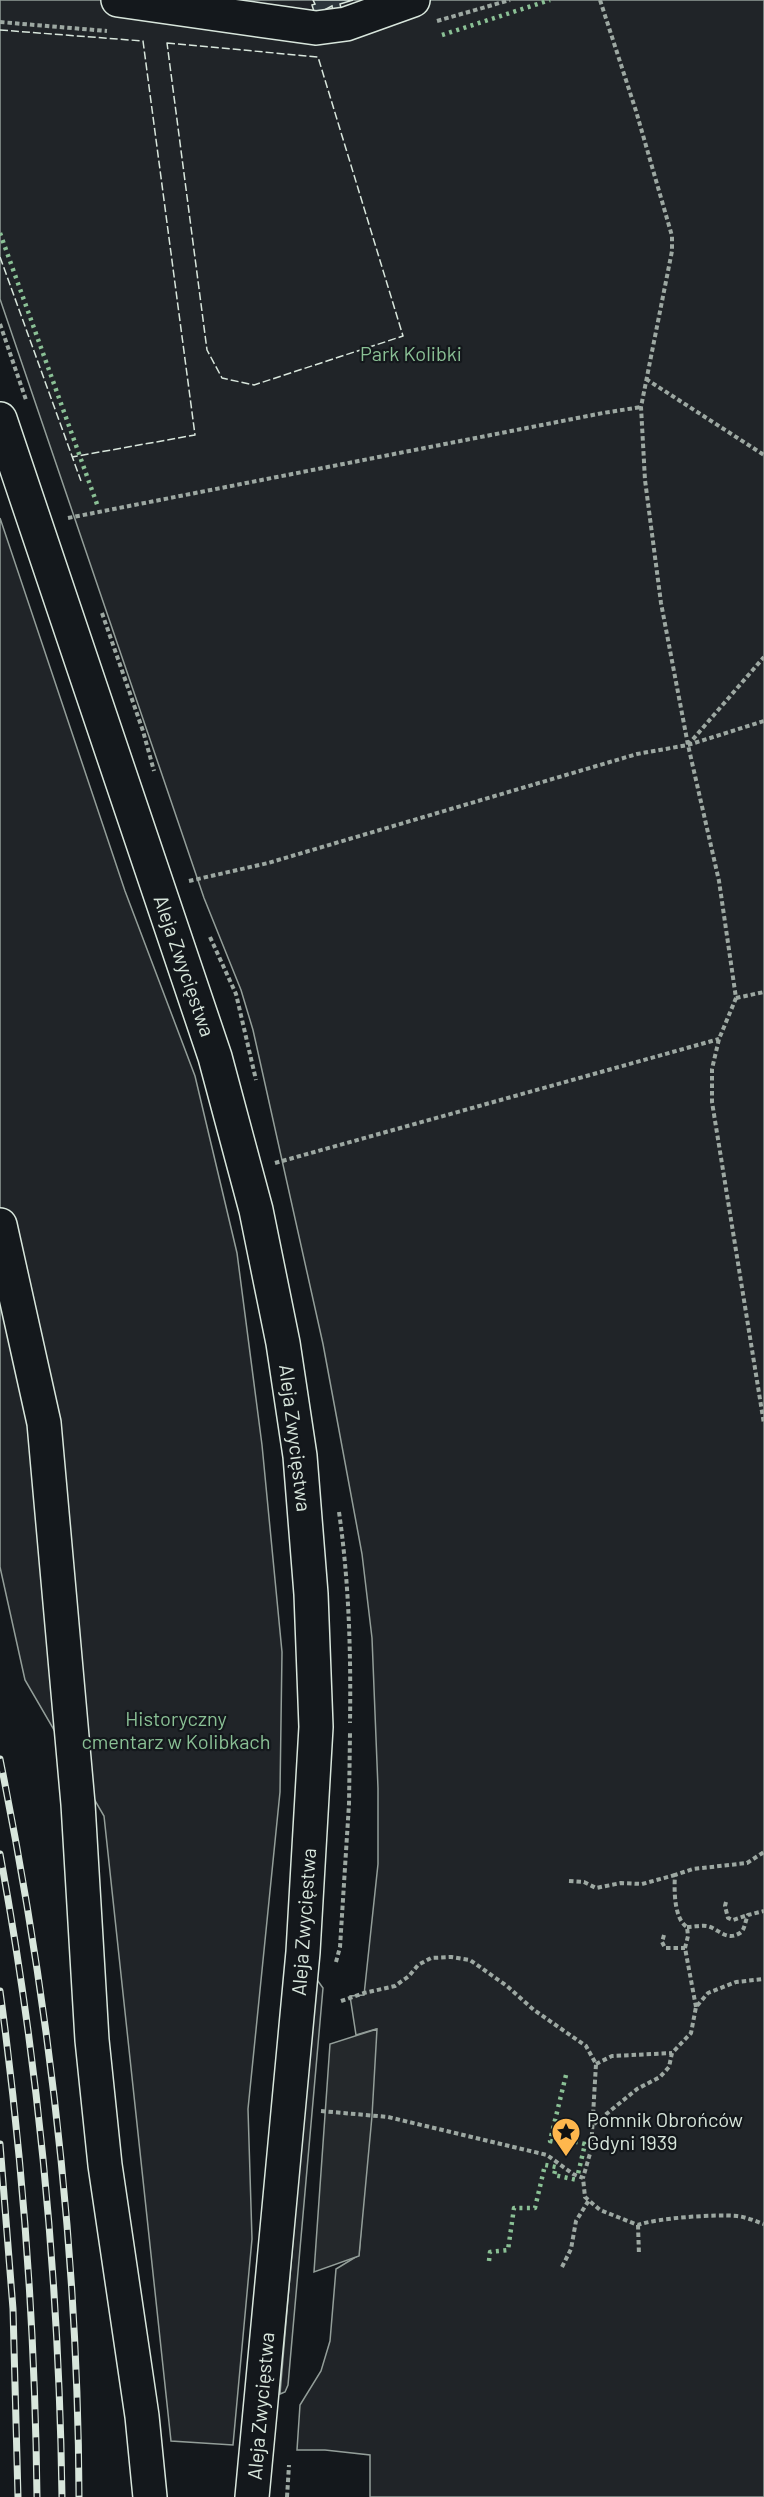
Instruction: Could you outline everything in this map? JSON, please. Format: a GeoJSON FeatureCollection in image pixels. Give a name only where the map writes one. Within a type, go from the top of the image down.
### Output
{"type":"FeatureCollection","features":[{"type":"Feature","properties":{"kind":"main road"},"geometry":{"type":"LineString","coordinates":[[117,0],[316,28],[346,24],[413,0]]}},
{"type":"Feature","properties":{"kind":"main road","name":"Aleja Zwycięstwa"},"geometry":{"type":"LineString","coordinates":[[0,419],[215,1057],[256,1210],[283,1342],[300,1456],[311,1594],[316,1727],[303,1952],[252,2497]]}},
{"type":"Feature","properties":{"kind":"main road"},"geometry":{"type":"LineString","coordinates":[[0,1225],[44,1423],[78,1804],[92,2040],[105,2165],[142,2416],[150,2497]]}},
{"type":"Feature","properties":{"kind":"path"},"geometry":{"type":"LineString","coordinates":[[600,0],[636,111],[672,236],[672,251],[641,407],[645,480],[661,603],[688,745],[718,881],[736,998],[719,1039],[712,1069],[712,1102],[764,1424]]}},
{"type":"Feature","properties":{"kind":"path"},"geometry":{"type":"LineString","coordinates":[[646,379],[764,455]]}},
{"type":"Feature","properties":{"kind":"path"},"geometry":{"type":"LineString","coordinates":[[68,518],[641,407]]}},
{"type":"Feature","properties":{"kind":"path"},"geometry":{"type":"LineString","coordinates":[[688,745],[764,657]]}},
{"type":"Feature","properties":{"kind":"path"},"geometry":{"type":"LineString","coordinates":[[185,882],[268,862],[637,754],[688,745],[764,721]]}},
{"type":"Feature","properties":{"kind":"path"},"geometry":{"type":"LineString","coordinates":[[736,998],[764,992]]}},
{"type":"Feature","properties":{"kind":"path"},"geometry":{"type":"LineString","coordinates":[[273,1164],[719,1039]]}},
{"type":"Feature","properties":{"kind":"path"},"geometry":{"type":"LineString","coordinates":[[569,1881],[584,1882],[596,1888],[621,1883],[642,1884],[693,1869],[747,1863],[764,1852]]}},
{"type":"Feature","properties":{"kind":"path"},"geometry":{"type":"LineString","coordinates":[[593,2124],[637,2089],[660,2077],[669,2067],[672,2053],[692,2033],[696,2007],[685,1948],[688,1936],[687,1927],[678,1917],[674,1889],[675,1875]]}},
{"type":"Feature","properties":{"kind":"path"},"geometry":{"type":"LineString","coordinates":[[726,1902],[724,1906],[728,1918],[733,1920],[764,1911]]}},
{"type":"Feature","properties":{"kind":"path"},"geometry":{"type":"LineString","coordinates":[[687,1927],[705,1925],[712,1927],[722,1935],[734,1935],[740,1933],[748,1916]]}},
{"type":"Feature","properties":{"kind":"path"},"geometry":{"type":"LineString","coordinates":[[663,1935],[662,1942],[665,1948],[685,1948]]}},
{"type":"Feature","properties":{"kind":"path"},"geometry":{"type":"LineString","coordinates":[[341,2001],[363,1993],[395,1986],[409,1976],[418,1965],[431,1958],[451,1957],[470,1960],[507,1986],[534,2010],[586,2046],[596,2064],[591,2150],[584,2178],[585,2197],[600,2210],[638,2225],[651,2220],[714,2216],[739,2216],[764,2224]]}},
{"type":"Feature","properties":{"kind":"path"},"geometry":{"type":"LineString","coordinates":[[696,2007],[708,1993],[736,1982],[764,1979]]}},
{"type":"Feature","properties":{"kind":"path"},"geometry":{"type":"LineString","coordinates":[[596,2064],[612,2056],[672,2053]]}},
{"type":"Feature","properties":{"kind":"path"},"geometry":{"type":"LineString","coordinates":[[321,2111],[388,2117],[548,2155],[573,2174],[584,2178]]}},
{"type":"Feature","properties":{"kind":"path"},"geometry":{"type":"LineString","coordinates":[[562,2267],[571,2249],[576,2221],[589,2200]]}},
{"type":"Feature","properties":{"kind":"path"},"geometry":{"type":"LineString","coordinates":[[638,2225],[639,2254]]}},
{"type":"Feature","properties":{"kind":"green space","name":"Park Kolibki"},"geometry":{"type":"Polygon","coordinates":[[[0,0],[764,0],[764,2497],[370,2497],[370,2455],[325,2450],[297,2450],[300,2405],[321,2371],[330,2341],[336,2269],[359,2255],[376,2029],[356,2035],[350,1996],[364,1995],[378,1864],[378,1788],[372,1638],[362,1554],[323,1344],[253,1030],[241,990],[204,898],[0,299],[0,0]]]}},
{"type":"Feature","properties":{"kind":"green space","name":"Historyczny cmentarz w Kolibkach"},"geometry":{"type":"Polygon","coordinates":[[[0,518],[125,891],[195,1076],[237,1253],[262,1445],[282,1652],[280,1792],[248,2109],[252,2239],[233,2445],[171,2441],[104,1816],[25,1680],[0,1567],[0,518]]]}},
{"type":"Feature","properties":{"kind":"green space"},"geometry":{"type":"Polygon","coordinates":[[[315,1977],[323,1988],[288,2385],[285,2392],[280,2394],[315,1977]]]}},
{"type":"Feature","properties":{"kind":"shaded area"},"geometry":{"type":"Polygon","coordinates":[[[377,2029],[372,2116],[359,2256],[314,2272],[330,2044],[377,2029]]]}},
{"type":"Feature","properties":{"kind":"building"},"geometry":{"type":"Polygon","coordinates":[[[313,0],[353,0],[340,4],[341,8],[333,11],[332,6],[315,15],[313,0]]]}},
{"type":"Feature","properties":{"kind":"railway"},"geometry":{"type":"LineString","coordinates":[[0,1759],[33,1942],[58,2126],[73,2311],[79,2497]]}},
{"type":"Feature","properties":{"kind":"railway"},"geometry":{"type":"LineString","coordinates":[[0,1854],[26,2014],[44,2174],[57,2335],[62,2497]]}},
{"type":"Feature","properties":{"kind":"railway"},"geometry":{"type":"LineString","coordinates":[[0,1991],[15,2117],[26,2243],[34,2370],[37,2497]]}},
{"type":"Feature","properties":{"kind":"railway"},"geometry":{"type":"LineString","coordinates":[[0,2144],[13,2309],[18,2497]]}},
{"type":"Feature","properties":{"kind":"hedge"},"geometry":{"type":"LineString","coordinates":[[442,35],[550,0]]}},
{"type":"Feature","properties":{"kind":"hedge"},"geometry":{"type":"LineString","coordinates":[[0,233],[98,507]]}},
{"type":"Feature","properties":{"kind":"hedge"},"geometry":{"type":"LineString","coordinates":[[566,2075],[550,2141],[559,2143],[560,2138],[585,2144],[578,2174]]}},
{"type":"Feature","properties":{"kind":"hedge"},"geometry":{"type":"LineString","coordinates":[[489,2261],[490,2252],[508,2250],[514,2208],[535,2208],[545,2165],[556,2167],[554,2175],[577,2180]]}},
{"type":"Feature","properties":{"kind":"fence"},"geometry":{"type":"LineString","coordinates":[[0,30],[143,41],[195,435],[72,457]]}},
{"type":"Feature","properties":{"kind":"fence"},"geometry":{"type":"LineString","coordinates":[[167,43],[318,57],[403,336],[254,385],[222,378],[207,350],[167,43]]}},
{"type":"Feature","properties":{"kind":"fence"},"geometry":{"type":"LineString","coordinates":[[0,257],[81,481]]}},
{"type":"Feature","properties":{"kind":"place","name":"Pomnik Obrońców Gdyni 1939"},"geometry":{"type":"Point","coordinates":[566,2158]}}]}
